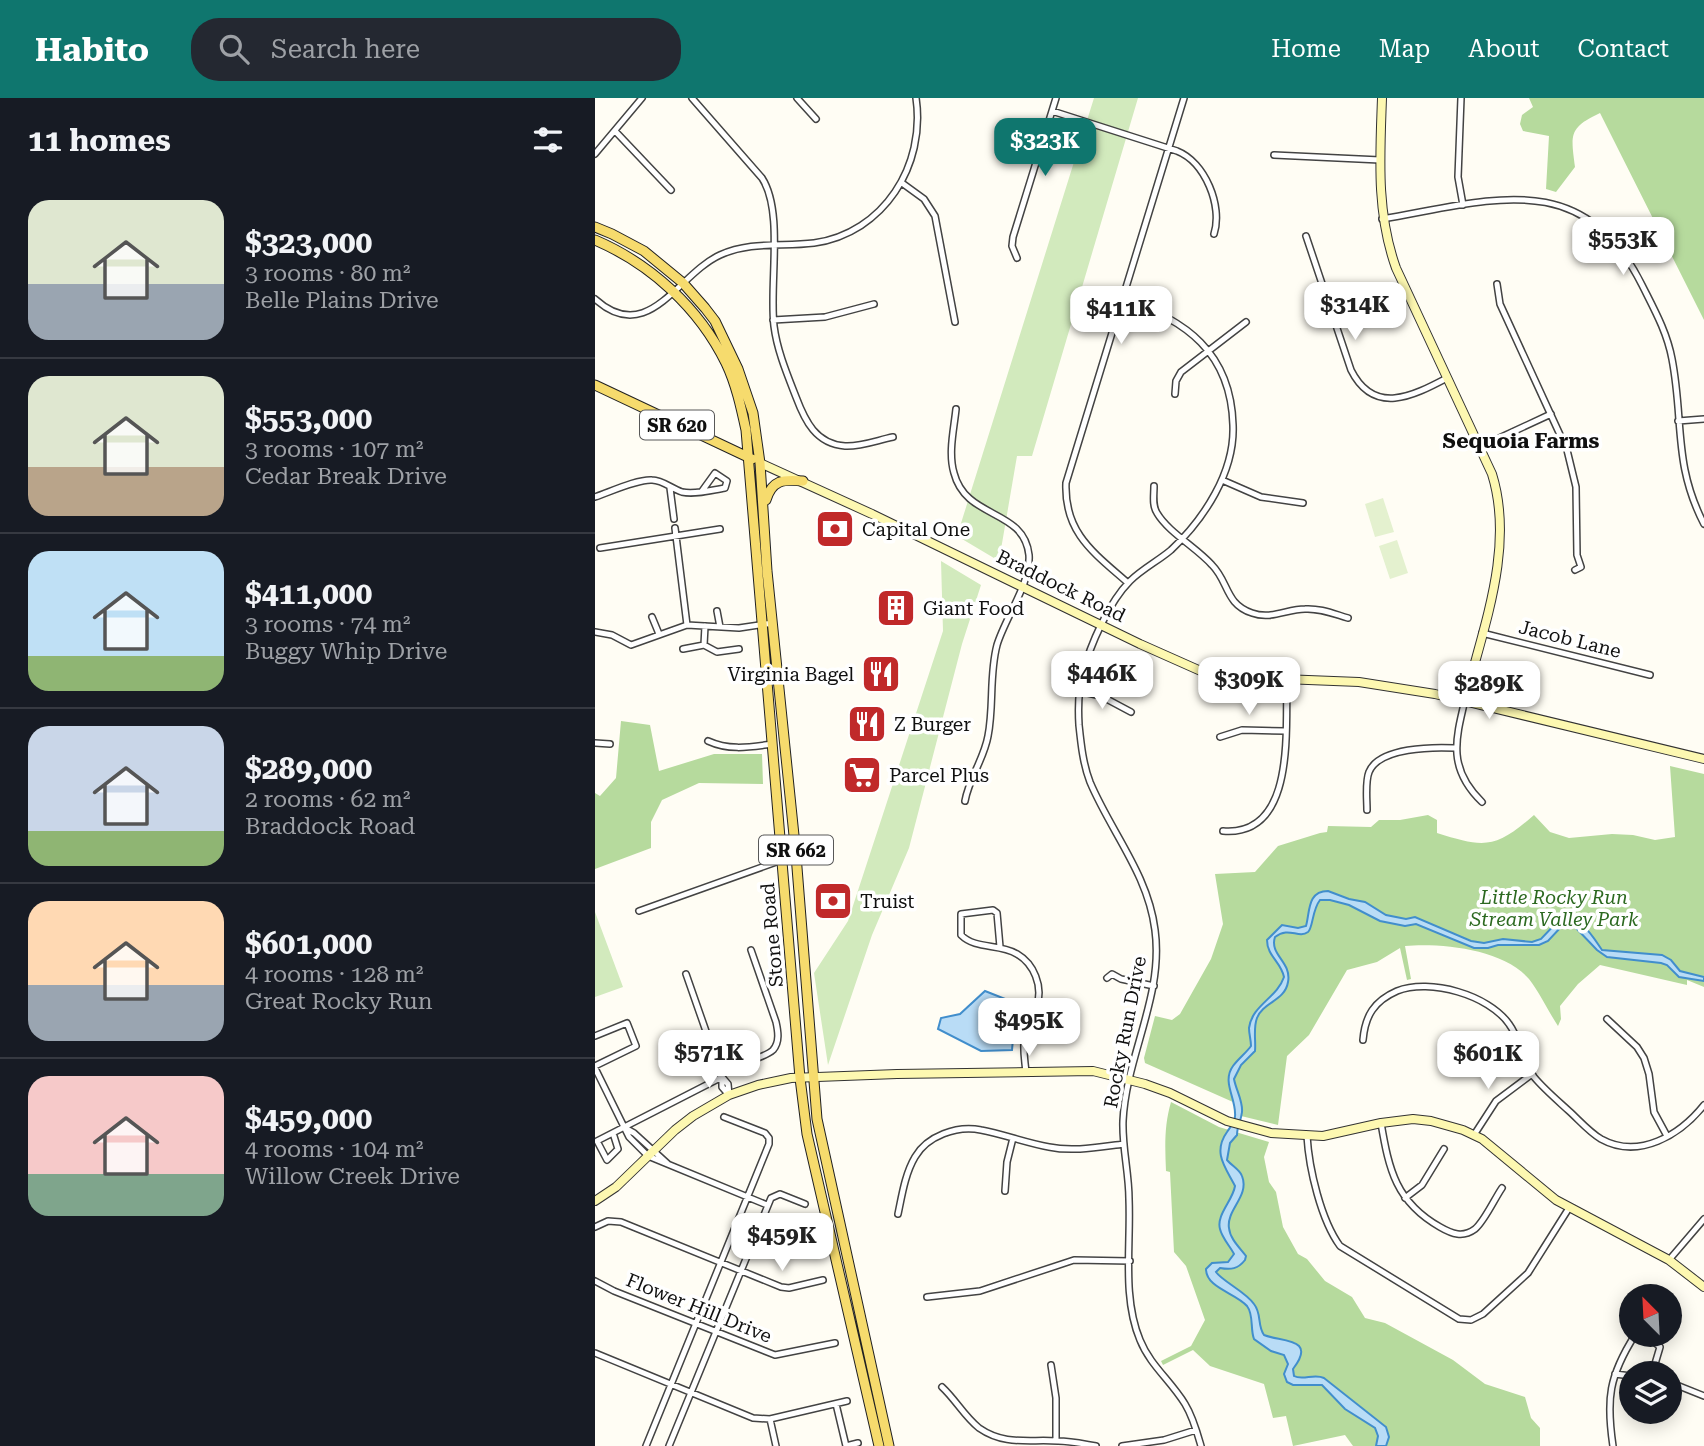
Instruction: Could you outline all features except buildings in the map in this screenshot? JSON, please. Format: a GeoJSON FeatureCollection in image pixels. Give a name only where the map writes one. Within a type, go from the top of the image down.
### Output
{"type":"FeatureCollection","features":[{"type":"Feature","properties":{"kind":"main road","name":"SR 662"},"geometry":{"type":"LineString","coordinates":[[595,228],[644,251],[683,283],[715,321],[738,369],[753,413],[760,463]]}},
{"type":"Feature","properties":{"kind":"main road","name":"SR 662"},"geometry":{"type":"LineString","coordinates":[[595,240],[628,256],[656,276],[701,323],[727,365],[738,395],[746,430],[748,457]]}},
{"type":"Feature","properties":{"kind":"main road","name":"Braddock Road"},"geometry":{"type":"LineString","coordinates":[[595,385],[760,463]]}},
{"type":"Feature","properties":{"kind":"main road","name":"Stone Road"},"geometry":{"type":"LineString","coordinates":[[748,457],[796,855],[820,1134],[889,1446]]}},
{"type":"Feature","properties":{"kind":"main road","name":"Stone Road"},"geometry":{"type":"LineString","coordinates":[[760,463],[773,744],[800,1078],[807,1134],[879,1446]]}},
{"type":"Feature","properties":{"kind":"main road"},"geometry":{"type":"LineString","coordinates":[[763,509],[768,492],[776,482],[803,481]]}},
{"type":"Feature","properties":{"kind":"street"},"geometry":{"type":"LineString","coordinates":[[595,154],[642,98]]}},
{"type":"Feature","properties":{"kind":"street"},"geometry":{"type":"LineString","coordinates":[[692,98],[765,183],[772,202],[773,320],[779,352],[805,419],[815,433],[833,443],[846,446],[893,438]]}},
{"type":"Feature","properties":{"kind":"street"},"geometry":{"type":"LineString","coordinates":[[797,98],[816,119]]}},
{"type":"Feature","properties":{"kind":"street"},"geometry":{"type":"LineString","coordinates":[[595,299],[618,312],[640,313],[658,307],[696,269],[721,254],[749,245],[816,242],[850,232],[881,209],[902,183],[910,166],[917,137],[916,98]]}},
{"type":"Feature","properties":{"kind":"street"},"geometry":{"type":"LineString","coordinates":[[1017,258],[1012,246],[1013,237],[1056,98]]}},
{"type":"Feature","properties":{"kind":"street"},"geometry":{"type":"LineString","coordinates":[[1122,299],[1151,308],[1173,319],[1195,336],[1223,377],[1232,412],[1231,448],[1222,480],[1182,537],[1168,552],[1128,583],[1080,538],[1070,518],[1066,495],[1069,471],[1122,299],[1169,148],[1184,98]]}},
{"type":"Feature","properties":{"kind":"street"},"geometry":{"type":"LineString","coordinates":[[1382,98],[1380,160],[1383,219],[1396,268],[1497,488],[1502,529],[1499,561],[1455,748],[1464,779],[1482,802]]}},
{"type":"Feature","properties":{"kind":"street"},"geometry":{"type":"LineString","coordinates":[[1461,98],[1458,177],[1463,205]]}},
{"type":"Feature","properties":{"kind":"street"},"geometry":{"type":"LineString","coordinates":[[1052,111],[1169,148],[1194,160],[1204,173],[1217,214],[1214,234]]}},
{"type":"Feature","properties":{"kind":"street"},"geometry":{"type":"LineString","coordinates":[[615,131],[671,190]]}},
{"type":"Feature","properties":{"kind":"street"},"geometry":{"type":"LineString","coordinates":[[1274,155],[1380,160]]}},
{"type":"Feature","properties":{"kind":"street"},"geometry":{"type":"LineString","coordinates":[[902,183],[924,199],[935,216],[955,323]]}},
{"type":"Feature","properties":{"kind":"street"},"geometry":{"type":"LineString","coordinates":[[1383,219],[1520,198],[1552,204],[1580,215],[1613,241],[1634,269],[1666,337],[1674,376],[1683,471],[1704,524]]}},
{"type":"Feature","properties":{"kind":"street"},"geometry":{"type":"LineString","coordinates":[[1306,236],[1351,370],[1361,385],[1381,397],[1396,399],[1409,397],[1447,378]]}},
{"type":"Feature","properties":{"kind":"street"},"geometry":{"type":"LineString","coordinates":[[1497,284],[1500,304],[1563,440],[1572,468],[1578,511],[1578,569]]}},
{"type":"Feature","properties":{"kind":"street"},"geometry":{"type":"LineString","coordinates":[[773,320],[825,317],[874,304]]}},
{"type":"Feature","properties":{"kind":"street"},"geometry":{"type":"LineString","coordinates":[[1175,394],[1176,381],[1181,372],[1246,322]]}},
{"type":"Feature","properties":{"kind":"street"},"geometry":{"type":"LineString","coordinates":[[956,409],[952,456],[955,478],[972,502],[1008,521],[1024,539],[1029,565],[997,647],[991,678],[988,736],[981,760],[967,787],[965,801]]}},
{"type":"Feature","properties":{"kind":"street"},"geometry":{"type":"LineString","coordinates":[[1480,447],[1551,414]]}},
{"type":"Feature","properties":{"kind":"street"},"geometry":{"type":"LineString","coordinates":[[1678,421],[1704,419]]}},
{"type":"Feature","properties":{"kind":"street","name":"Braddock Road"},"geometry":{"type":"LineString","coordinates":[[760,463],[1203,672],[1235,677],[1372,684],[1465,700],[1704,759]]}},
{"type":"Feature","properties":{"kind":"street"},"geometry":{"type":"LineString","coordinates":[[595,497],[650,480],[661,481],[670,488],[686,493],[702,491],[725,488],[727,481],[715,473],[702,491]]}},
{"type":"Feature","properties":{"kind":"street"},"geometry":{"type":"LineString","coordinates":[[1222,480],[1261,497],[1303,503]]}},
{"type":"Feature","properties":{"kind":"street"},"geometry":{"type":"LineString","coordinates":[[1154,486],[1153,503],[1157,513],[1211,563],[1230,597],[1247,611],[1269,616],[1297,609],[1314,609],[1347,618]]}},
{"type":"Feature","properties":{"kind":"street"},"geometry":{"type":"LineString","coordinates":[[670,488],[674,519]]}},
{"type":"Feature","properties":{"kind":"street"},"geometry":{"type":"LineString","coordinates":[[1696,508],[1704,505]]}},
{"type":"Feature","properties":{"kind":"street"},"geometry":{"type":"LineString","coordinates":[[674,528],[687,625]]}},
{"type":"Feature","properties":{"kind":"street"},"geometry":{"type":"LineString","coordinates":[[600,548],[720,529]]}},
{"type":"Feature","properties":{"kind":"street","name":"Rocky Run Drive"},"geometry":{"type":"LineString","coordinates":[[1128,583],[1102,625],[1087,659],[1079,691],[1078,715],[1084,765],[1102,806],[1143,882],[1151,908],[1157,948],[1154,986],[1123,1118],[1129,1195],[1131,1310],[1139,1339],[1154,1365],[1184,1402],[1201,1446]]}},
{"type":"Feature","properties":{"kind":"street"},"geometry":{"type":"LineString","coordinates":[[717,611],[720,628]]}},
{"type":"Feature","properties":{"kind":"street"},"geometry":{"type":"LineString","coordinates":[[652,617],[659,634]]}},
{"type":"Feature","properties":{"kind":"street"},"geometry":{"type":"LineString","coordinates":[[595,632],[613,635],[631,645],[687,625],[739,628],[767,623]]}},
{"type":"Feature","properties":{"kind":"street"},"geometry":{"type":"LineString","coordinates":[[704,645],[705,626]]}},
{"type":"Feature","properties":{"kind":"street","name":"Jacob Lane"},"geometry":{"type":"LineString","coordinates":[[1482,633],[1650,675]]}},
{"type":"Feature","properties":{"kind":"street"},"geometry":{"type":"LineString","coordinates":[[683,649],[704,645],[717,652],[739,649]]}},
{"type":"Feature","properties":{"kind":"street"},"geometry":{"type":"LineString","coordinates":[[1223,831],[1238,832],[1248,829],[1271,807],[1282,779],[1287,679]]}},
{"type":"Feature","properties":{"kind":"street"},"geometry":{"type":"LineString","coordinates":[[1079,691],[1101,696],[1131,712]]}},
{"type":"Feature","properties":{"kind":"street"},"geometry":{"type":"LineString","coordinates":[[1220,737],[1242,730],[1285,731]]}},
{"type":"Feature","properties":{"kind":"street"},"geometry":{"type":"LineString","coordinates":[[708,741],[732,749],[773,744]]}},
{"type":"Feature","properties":{"kind":"street"},"geometry":{"type":"LineString","coordinates":[[595,743],[610,744]]}},
{"type":"Feature","properties":{"kind":"street"},"geometry":{"type":"LineString","coordinates":[[1367,810],[1368,773],[1377,763],[1413,748],[1455,748]]}},
{"type":"Feature","properties":{"kind":"street"},"geometry":{"type":"LineString","coordinates":[[639,911],[796,855]]}},
{"type":"Feature","properties":{"kind":"street"},"geometry":{"type":"LineString","coordinates":[[1000,947],[997,913],[993,910],[961,914],[961,935],[965,939],[1017,954],[1034,972],[1039,987],[1037,1005],[1023,1046],[1026,1073]]}},
{"type":"Feature","properties":{"kind":"street"},"geometry":{"type":"LineString","coordinates":[[719,1070],[773,1051],[777,1043],[779,1034],[776,1022],[751,950]]}},
{"type":"Feature","properties":{"kind":"street"},"geometry":{"type":"LineString","coordinates":[[685,974],[730,1095]]}},
{"type":"Feature","properties":{"kind":"street"},"geometry":{"type":"LineString","coordinates":[[1107,978],[1112,974],[1121,979],[1154,986]]}},
{"type":"Feature","properties":{"kind":"street"},"geometry":{"type":"LineString","coordinates":[[1363,1040],[1365,1020],[1376,1005],[1410,987],[1434,987],[1474,997],[1495,1009],[1515,1034],[1532,1074],[1595,1135],[1607,1142],[1640,1147],[1668,1136],[1703,1107]]}},
{"type":"Feature","properties":{"kind":"street"},"geometry":{"type":"LineString","coordinates":[[1607,1019],[1637,1047],[1644,1058],[1654,1112],[1668,1136]]}},
{"type":"Feature","properties":{"kind":"street"},"geometry":{"type":"LineString","coordinates":[[595,1036],[627,1024],[636,1046],[595,1067],[625,1128],[634,1133],[650,1153],[668,1164],[767,1205]]}},
{"type":"Feature","properties":{"kind":"street"},"geometry":{"type":"LineString","coordinates":[[595,1201],[616,1187],[693,1116],[730,1095],[758,1084],[800,1078],[897,1074],[1093,1071],[1170,1093],[1227,1121],[1271,1133],[1307,1136],[1339,1133],[1413,1119],[1431,1121],[1475,1135],[1569,1208],[1669,1260],[1704,1287]]}},
{"type":"Feature","properties":{"kind":"street"},"geometry":{"type":"LineString","coordinates":[[1475,1135],[1496,1101],[1532,1074]]}},
{"type":"Feature","properties":{"kind":"street"},"geometry":{"type":"LineString","coordinates":[[613,1133],[618,1149],[607,1160],[597,1141],[722,1077]]}},
{"type":"Feature","properties":{"kind":"street"},"geometry":{"type":"LineString","coordinates":[[648,1445],[769,1144],[765,1133],[724,1117]]}},
{"type":"Feature","properties":{"kind":"street"},"geometry":{"type":"LineString","coordinates":[[1381,1123],[1387,1158],[1405,1198],[1431,1222],[1451,1233],[1464,1234],[1479,1226],[1502,1188]]}},
{"type":"Feature","properties":{"kind":"street"},"geometry":{"type":"LineString","coordinates":[[898,1214],[914,1159],[936,1138],[953,1130],[969,1129],[1065,1149],[1124,1144]]}},
{"type":"Feature","properties":{"kind":"street"},"geometry":{"type":"LineString","coordinates":[[1307,1136],[1308,1156],[1316,1186],[1332,1233],[1341,1246],[1459,1319],[1471,1320],[1483,1314],[1528,1273],[1569,1208]]}},
{"type":"Feature","properties":{"kind":"street"},"geometry":{"type":"LineString","coordinates":[[1005,1191],[1007,1162],[1013,1138]]}},
{"type":"Feature","properties":{"kind":"street"},"geometry":{"type":"LineString","coordinates":[[1405,1198],[1422,1185],[1444,1149]]}},
{"type":"Feature","properties":{"kind":"street"},"geometry":{"type":"LineString","coordinates":[[669,1446],[767,1205],[777,1194],[805,1204]]}},
{"type":"Feature","properties":{"kind":"street"},"geometry":{"type":"LineString","coordinates":[[1669,1260],[1704,1219]]}},
{"type":"Feature","properties":{"kind":"street"},"geometry":{"type":"LineString","coordinates":[[595,1227],[608,1221],[621,1222],[781,1287],[789,1288],[823,1280]]}},
{"type":"Feature","properties":{"kind":"street"},"geometry":{"type":"LineString","coordinates":[[927,1297],[980,1291],[1074,1260],[1130,1261]]}},
{"type":"Feature","properties":{"kind":"street","name":"Flower Hill Drive"},"geometry":{"type":"LineString","coordinates":[[595,1281],[775,1355],[835,1343]]}},
{"type":"Feature","properties":{"kind":"street"},"geometry":{"type":"LineString","coordinates":[[1613,1446],[1608,1413],[1615,1374],[1627,1348]]}},
{"type":"Feature","properties":{"kind":"street"},"geometry":{"type":"LineString","coordinates":[[595,1353],[753,1418],[770,1419],[847,1401]]}},
{"type":"Feature","properties":{"kind":"street"},"geometry":{"type":"LineString","coordinates":[[1051,1365],[1056,1398],[1056,1440]]}},
{"type":"Feature","properties":{"kind":"street"},"geometry":{"type":"LineString","coordinates":[[1615,1374],[1619,1374]]}},
{"type":"Feature","properties":{"kind":"street"},"geometry":{"type":"LineString","coordinates":[[942,1387],[970,1420],[995,1437],[1021,1443],[1056,1440],[1096,1446]]}},
{"type":"Feature","properties":{"kind":"street"},"geometry":{"type":"LineString","coordinates":[[1682,1387],[1704,1396]]}},
{"type":"Feature","properties":{"kind":"street"},"geometry":{"type":"LineString","coordinates":[[836,1404],[846,1446],[858,1443]]}},
{"type":"Feature","properties":{"kind":"street"},"geometry":{"type":"LineString","coordinates":[[770,1419],[776,1446]]}},
{"type":"Feature","properties":{"kind":"street"},"geometry":{"type":"LineString","coordinates":[[1122,1446],[1164,1440],[1196,1430]]}},
{"type":"Feature","properties":{"kind":"green space"},"geometry":{"type":"Polygon","coordinates":[[[1094,98],[1138,98],[1032,456],[1017,456],[999,561],[957,536],[1094,98]]]}},
{"type":"Feature","properties":{"kind":"green space"},"geometry":{"type":"Polygon","coordinates":[[[1529,98],[1704,98],[1704,320],[1600,113],[1577,128],[1573,140],[1575,167],[1556,192],[1546,189],[1549,136],[1523,131],[1520,124],[1522,115],[1533,107],[1529,98]]]}},
{"type":"Feature","properties":{"kind":"green space"},"geometry":{"type":"Polygon","coordinates":[[[1383,498],[1394,532],[1375,537],[1365,504],[1383,498]]]}},
{"type":"Feature","properties":{"kind":"green space"},"geometry":{"type":"Polygon","coordinates":[[[1397,540],[1408,573],[1390,579],[1379,546],[1397,540]]]}},
{"type":"Feature","properties":{"kind":"green space"},"geometry":{"type":"Polygon","coordinates":[[[941,561],[981,585],[962,644],[909,848],[872,935],[828,1065],[814,973],[848,921],[943,631],[941,561]]]}},
{"type":"Feature","properties":{"kind":"green space"},"geometry":{"type":"Polygon","coordinates":[[[621,721],[650,725],[659,771],[714,754],[762,754],[763,784],[699,783],[662,800],[651,822],[651,848],[595,869],[595,793],[600,796],[616,778],[621,721]]]}},
{"type":"Feature","properties":{"kind":"green space","name":"Little Rocky Run Stream Valley Park"},"geometry":{"type":"Polygon","coordinates":[[[1670,766],[1704,774],[1704,987],[1687,980],[1687,985],[1600,965],[1578,984],[1560,1006],[1561,1019],[1558,1026],[1529,979],[1504,961],[1454,947],[1405,946],[1411,979],[1407,980],[1400,948],[1377,962],[1347,970],[1309,1035],[1287,1056],[1278,1125],[1241,1116],[1242,1106],[1145,1063],[1155,1016],[1172,1020],[1180,1014],[1211,959],[1223,924],[1215,874],[1255,872],[1278,846],[1327,832],[1328,826],[1371,827],[1379,820],[1400,820],[1428,815],[1437,820],[1437,833],[1479,843],[1499,840],[1534,815],[1550,832],[1569,838],[1612,834],[1655,840],[1675,837],[1670,766]]]}},
{"type":"Feature","properties":{"kind":"green space"},"geometry":{"type":"Polygon","coordinates":[[[595,912],[623,987],[595,997],[595,912]]]}},
{"type":"Feature","properties":{"kind":"green space"},"geometry":{"type":"Polygon","coordinates":[[[1171,1102],[1219,1127],[1269,1142],[1264,1157],[1269,1182],[1276,1192],[1283,1227],[1298,1254],[1307,1259],[1325,1281],[1352,1297],[1365,1318],[1385,1323],[1453,1360],[1485,1384],[1525,1397],[1531,1418],[1540,1428],[1540,1446],[1353,1446],[1345,1435],[1293,1446],[1286,1416],[1273,1418],[1264,1384],[1210,1366],[1193,1350],[1163,1365],[1161,1361],[1191,1346],[1205,1320],[1186,1266],[1174,1252],[1170,1172],[1166,1171],[1165,1153],[1171,1102]]]}},
{"type":"Feature","properties":{"kind":"water"},"geometry":{"type":"Polygon","coordinates":[[[1328,891],[1365,902],[1386,915],[1406,919],[1415,917],[1471,941],[1484,943],[1503,939],[1532,942],[1541,939],[1559,920],[1567,919],[1585,927],[1602,950],[1662,955],[1671,960],[1680,971],[1704,977],[1704,981],[1679,977],[1667,965],[1661,963],[1607,957],[1575,927],[1561,927],[1548,941],[1539,945],[1474,948],[1416,924],[1405,926],[1380,921],[1349,905],[1330,900],[1320,900],[1308,932],[1289,932],[1275,937],[1275,949],[1287,969],[1288,982],[1283,993],[1264,1008],[1257,1018],[1255,1051],[1241,1065],[1234,1079],[1242,1112],[1237,1135],[1230,1143],[1227,1160],[1241,1174],[1244,1183],[1229,1221],[1229,1228],[1233,1240],[1246,1256],[1237,1267],[1220,1268],[1216,1272],[1254,1304],[1264,1335],[1287,1340],[1299,1346],[1300,1359],[1293,1369],[1294,1376],[1324,1378],[1386,1427],[1389,1437],[1386,1446],[1376,1446],[1378,1436],[1375,1428],[1345,1409],[1322,1385],[1293,1385],[1287,1382],[1284,1374],[1288,1364],[1284,1355],[1271,1351],[1254,1339],[1247,1306],[1216,1286],[1207,1276],[1206,1269],[1212,1263],[1228,1262],[1234,1254],[1222,1236],[1219,1224],[1235,1186],[1222,1160],[1221,1147],[1235,1116],[1229,1083],[1230,1072],[1251,1046],[1251,1020],[1276,991],[1284,977],[1269,950],[1267,940],[1282,925],[1298,928],[1306,926],[1313,898],[1316,894],[1328,891]]]}},
{"type":"Feature","properties":{"kind":"water"},"geometry":{"type":"Polygon","coordinates":[[[985,991],[1013,1002],[1016,1006],[1012,1050],[981,1051],[938,1029],[941,1018],[960,1014],[985,991]]]}},
{"type":"Feature","properties":{"kind":"place","name":"Capital One"},"geometry":{"type":"Point","coordinates":[835,529]}},
{"type":"Feature","properties":{"kind":"place","name":"Giant Food"},"geometry":{"type":"Point","coordinates":[896,608]}},
{"type":"Feature","properties":{"kind":"place","name":"Virginia Bagel"},"geometry":{"type":"Point","coordinates":[881,674]}},
{"type":"Feature","properties":{"kind":"place","name":"Z Burger"},"geometry":{"type":"Point","coordinates":[867,724]}},
{"type":"Feature","properties":{"kind":"place","name":"Parcel Plus"},"geometry":{"type":"Point","coordinates":[862,775]}},
{"type":"Feature","properties":{"kind":"place","name":"Truist"},"geometry":{"type":"Point","coordinates":[833,901]}},
{"type":"Feature","properties":{"kind":"district","name":"Sequoia Farms"},"geometry":{"type":"Point","coordinates":[1521,441]}}]}
